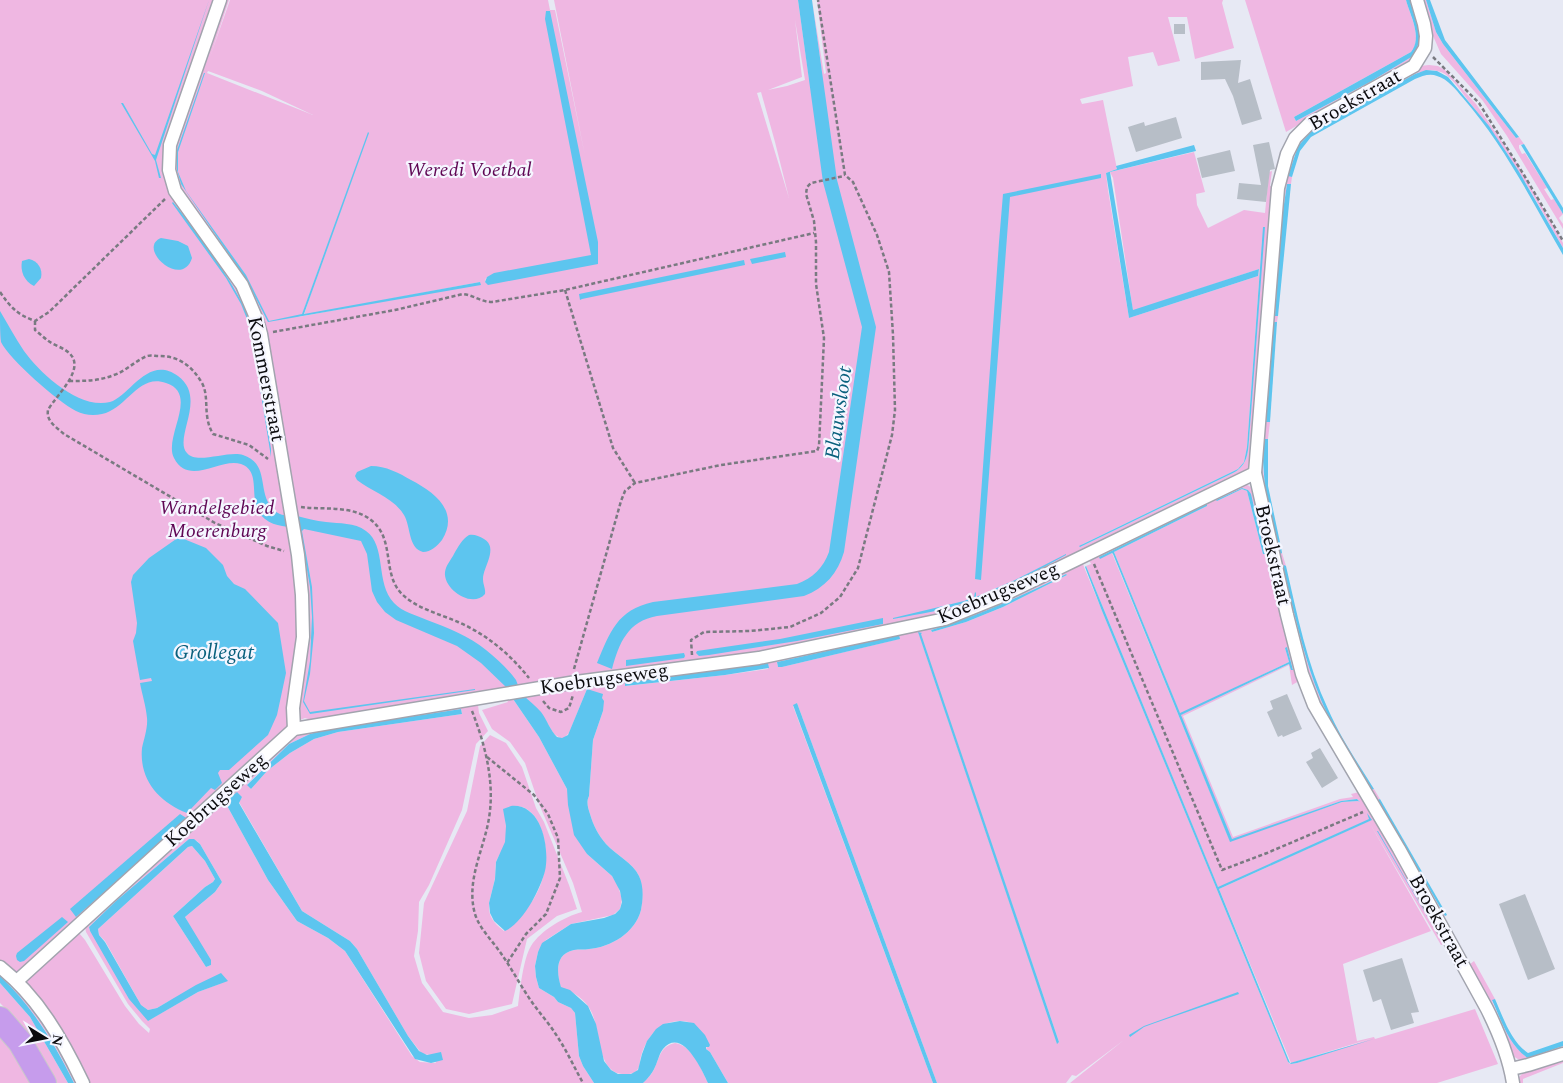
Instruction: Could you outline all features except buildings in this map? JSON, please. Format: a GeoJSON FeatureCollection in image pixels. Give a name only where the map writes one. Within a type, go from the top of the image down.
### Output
{"type":"FeatureCollection","features":[{"type":"Feature","properties":{"kind":"highway"},"geometry":{"type":"LineString","coordinates":[[0,1019],[20,1042],[44,1083]]}},
{"type":"Feature","properties":{"kind":"street","name":"Kommerstraat"},"geometry":{"type":"LineString","coordinates":[[220,0],[170,145],[169,170],[175,191],[242,285],[261,334],[298,555],[304,625],[304,637],[293,708],[294,729]]}},
{"type":"Feature","properties":{"kind":"street"},"geometry":{"type":"LineString","coordinates":[[1417,0],[1424,24],[1425,48]]}},
{"type":"Feature","properties":{"kind":"street","name":"Broekstraat"},"geometry":{"type":"LineString","coordinates":[[1425,48],[1414,66],[1309,124],[1295,138],[1287,154],[1278,188],[1255,473],[1302,674],[1314,705],[1488,1008],[1500,1036],[1511,1069],[1513,1083]]}},
{"type":"Feature","properties":{"kind":"street","name":"Koebrugseweg"},"geometry":{"type":"LineString","coordinates":[[17,981],[294,729],[531,689],[759,658],[944,619],[997,598],[1255,473]]}},
{"type":"Feature","properties":{"kind":"street"},"geometry":{"type":"LineString","coordinates":[[0,966],[17,981],[55,1030],[82,1083]]}},
{"type":"Feature","properties":{"kind":"street"},"geometry":{"type":"LineString","coordinates":[[1511,1069],[1528,1066],[1563,1054]]}},
{"type":"Feature","properties":{"kind":"path"},"geometry":{"type":"LineString","coordinates":[[697,665],[692,655],[691,640],[704,632],[750,631],[790,627],[821,613],[840,597],[858,568],[892,434],[896,410],[889,272],[877,235],[853,182],[845,176],[818,0]]}},
{"type":"Feature","properties":{"kind":"path"},"geometry":{"type":"LineString","coordinates":[[1425,48],[1478,104],[1524,175],[1563,241]]}},
{"type":"Feature","properties":{"kind":"path"},"geometry":{"type":"LineString","coordinates":[[289,507],[351,511],[372,520],[383,533],[390,572],[400,592],[417,604],[460,622],[495,644],[520,667],[529,678],[531,689],[549,708],[561,712],[569,708],[579,649],[625,491],[635,483],[721,465],[817,451],[819,446],[824,338],[816,284],[814,221],[806,194],[807,188],[816,181],[845,176]]}},
{"type":"Feature","properties":{"kind":"path"},"geometry":{"type":"LineString","coordinates":[[35,321],[49,312],[175,191]]}},
{"type":"Feature","properties":{"kind":"path"},"geometry":{"type":"LineString","coordinates":[[261,334],[395,310],[463,294],[486,302],[492,302],[565,290],[814,233]]}},
{"type":"Feature","properties":{"kind":"path"},"geometry":{"type":"LineString","coordinates":[[565,290],[613,448],[635,483]]}},
{"type":"Feature","properties":{"kind":"path"},"geometry":{"type":"LineString","coordinates":[[0,292],[8,304],[20,315],[35,321]]}},
{"type":"Feature","properties":{"kind":"path"},"geometry":{"type":"LineString","coordinates":[[35,321],[35,330],[47,341],[69,352],[73,358],[74,369],[69,381],[53,401],[47,415],[50,421],[64,434],[215,523],[267,546],[298,555]]}},
{"type":"Feature","properties":{"kind":"path"},"geometry":{"type":"LineString","coordinates":[[69,381],[96,381],[113,376],[149,356],[164,356],[178,359],[186,363],[204,385],[205,414],[208,426],[213,434],[249,445],[274,463],[282,465]]}},
{"type":"Feature","properties":{"kind":"path"},"geometry":{"type":"LineString","coordinates":[[1089,554],[1222,870],[1374,808]]}},
{"type":"Feature","properties":{"kind":"path"},"geometry":{"type":"LineString","coordinates":[[469,700],[486,756],[491,799],[483,845],[474,871],[472,896],[474,912],[483,929],[536,1009],[556,1034],[583,1083]]}},
{"type":"Feature","properties":{"kind":"path"},"geometry":{"type":"LineString","coordinates":[[486,756],[534,795],[548,814],[558,838],[560,878],[546,914],[526,934],[507,963]]}},
{"type":"Feature","properties":{"kind":"green space","name":"Wandelgebied Moerenburg"},"geometry":{"type":"Polygon","coordinates":[[[0,0],[229,0],[210,57],[230,0],[548,0],[550,10],[555,10],[585,156],[554,0],[798,0],[809,79],[822,74],[812,0],[824,74],[826,73],[817,0],[1223,0],[1222,3],[1234,48],[1195,59],[1187,17],[1168,17],[1180,61],[1158,66],[1153,52],[1128,57],[1133,86],[1080,99],[1082,104],[1103,100],[1117,169],[1106,173],[1129,318],[1258,276],[1259,269],[1133,311],[1113,178],[1110,172],[1194,152],[1205,192],[1196,194],[1197,205],[1208,228],[1244,210],[1265,213],[1269,172],[1272,171],[1270,186],[1274,187],[1250,465],[1246,471],[1110,538],[967,605],[937,615],[785,649],[541,683],[540,681],[311,720],[305,718],[295,722],[19,974],[0,961],[0,0]],[[795,20],[802,77],[768,90],[805,80],[795,20]],[[208,71],[207,73],[313,115],[262,91],[208,71]],[[761,92],[757,93],[789,198],[761,92]],[[1263,227],[1247,447],[1244,462],[1238,469],[1080,547],[1233,473],[1238,470],[1244,463],[1249,445],[1263,227]],[[326,248],[302,315],[298,317],[480,282],[304,315],[326,248]],[[597,258],[486,278],[485,282],[598,261],[597,258]]]}},
{"type":"Feature","properties":{"kind":"green space"},"geometry":{"type":"Polygon","coordinates":[[[1245,0],[1406,0],[1416,34],[1416,40],[1411,52],[1294,117],[1296,121],[1370,82],[1413,56],[1418,44],[1418,37],[1410,0],[1412,0],[1418,19],[1421,42],[1418,50],[1413,57],[1405,65],[1299,127],[1298,125],[1286,132],[1245,0]]]}},
{"type":"Feature","properties":{"kind":"green space"},"geometry":{"type":"Polygon","coordinates":[[[1421,0],[1426,0],[1436,32],[1443,44],[1516,138],[1519,137],[1524,144],[1519,145],[1522,154],[1525,153],[1546,186],[1547,188],[1544,189],[1551,200],[1554,199],[1563,214],[1559,218],[1563,224],[1563,229],[1507,136],[1483,101],[1441,54],[1430,29],[1421,0]]]}},
{"type":"Feature","properties":{"kind":"green space"},"geometry":{"type":"Polygon","coordinates":[[[1420,66],[1438,66],[1445,70],[1476,104],[1516,162],[1563,243],[1563,248],[1508,155],[1455,84],[1441,72],[1430,70],[1415,74],[1311,132],[1298,146],[1288,175],[1292,177],[1291,184],[1287,184],[1281,224],[1275,316],[1278,316],[1277,322],[1274,322],[1266,421],[1270,422],[1268,439],[1264,439],[1263,468],[1279,553],[1282,553],[1286,566],[1283,567],[1295,617],[1304,651],[1326,712],[1371,790],[1374,789],[1380,799],[1378,801],[1445,916],[1443,917],[1329,725],[1307,673],[1264,493],[1261,472],[1284,183],[1290,160],[1300,142],[1312,129],[1420,66]]]}},
{"type":"Feature","properties":{"kind":"green space"},"geometry":{"type":"Polygon","coordinates":[[[1245,483],[1253,489],[1299,681],[1292,685],[1289,665],[1183,716],[1233,837],[1340,799],[1353,797],[1351,794],[1359,792],[1447,943],[1441,945],[1369,822],[1431,931],[1343,964],[1357,1041],[1374,1037],[1375,1039],[1475,1009],[1498,1064],[1437,1083],[1070,1083],[1124,1040],[1076,1076],[1072,1075],[1066,1083],[937,1083],[797,703],[793,706],[933,1083],[728,1083],[710,1052],[706,1049],[708,1044],[704,1035],[694,1025],[686,1021],[666,1024],[655,1031],[641,1056],[639,1068],[634,1073],[621,1074],[612,1070],[602,1054],[591,1011],[579,996],[561,988],[558,971],[560,960],[568,952],[606,945],[628,932],[641,910],[642,893],[639,876],[629,863],[603,841],[591,818],[588,807],[593,740],[603,711],[587,689],[569,733],[564,738],[560,738],[554,734],[541,713],[522,694],[918,629],[1245,483]],[[1242,488],[1217,500],[1242,489],[1247,491],[1263,554],[1265,554],[1254,505],[1248,490],[1242,488]],[[1207,506],[1099,557],[1112,553],[1230,841],[1342,802],[1360,802],[1357,799],[1341,801],[1232,840],[1180,715],[1289,664],[1293,670],[1287,648],[1285,648],[1289,662],[1180,714],[1114,552],[1207,506]],[[1089,560],[1083,564],[1290,1064],[1297,1063],[1373,1038],[1291,1063],[1219,889],[1371,820],[1367,813],[1370,819],[1218,888],[1086,566],[1091,564],[1089,560]],[[1067,575],[983,612],[931,630],[932,632],[966,622],[1003,607],[1067,575]],[[922,633],[919,634],[1057,1043],[1059,1042],[920,634],[922,633]],[[899,635],[777,662],[778,667],[899,639],[899,635]],[[768,663],[625,683],[626,686],[768,669],[768,663]]]}},
{"type":"Feature","properties":{"kind":"green space"},"geometry":{"type":"Polygon","coordinates":[[[511,696],[539,737],[567,789],[587,854],[612,876],[618,886],[622,899],[620,909],[613,915],[571,924],[546,940],[538,952],[535,966],[539,988],[554,997],[558,1002],[571,1008],[575,1013],[579,1056],[594,1083],[87,1083],[27,984],[28,978],[79,933],[125,1006],[149,1033],[150,1029],[128,1004],[86,932],[85,927],[293,738],[307,732],[511,696]],[[505,698],[478,705],[479,713],[488,731],[476,744],[462,810],[429,885],[419,902],[418,931],[414,956],[422,983],[443,1012],[469,1018],[492,1015],[518,1006],[524,967],[528,952],[535,940],[554,925],[582,912],[573,883],[539,804],[525,763],[510,742],[492,729],[482,710],[508,702],[505,698]],[[461,709],[328,729],[310,734],[289,744],[247,784],[251,789],[267,771],[290,753],[314,739],[338,732],[462,714],[461,709]],[[242,797],[225,802],[268,880],[297,921],[328,938],[345,951],[412,1056],[420,1062],[436,1063],[432,1055],[422,1054],[408,1036],[357,949],[350,941],[302,911],[239,802],[242,797]],[[189,839],[116,901],[89,927],[140,1003],[105,941],[99,935],[98,929],[188,847],[192,846],[205,861],[215,879],[173,916],[206,967],[211,965],[185,917],[215,892],[222,882],[200,844],[189,839]],[[227,981],[169,1001],[157,1008],[148,1010],[142,1005],[151,1019],[198,992],[227,981]]]}},
{"type":"Feature","properties":{"kind":"green space"},"geometry":{"type":"Polygon","coordinates":[[[490,735],[506,743],[522,767],[536,808],[544,822],[577,909],[557,916],[527,939],[512,1004],[469,1014],[446,1009],[426,981],[419,953],[424,903],[467,811],[480,746],[490,735]],[[520,806],[504,809],[505,844],[496,862],[495,878],[489,906],[492,918],[504,931],[533,900],[541,883],[546,864],[545,845],[540,826],[530,812],[520,806]]]}},
{"type":"Feature","properties":{"kind":"green space"},"geometry":{"type":"Polygon","coordinates":[[[1474,961],[1495,999],[1492,1001],[1506,1032],[1521,1053],[1528,1058],[1563,1046],[1563,1049],[1521,1061],[1513,1056],[1469,965],[1474,961]]]}},
{"type":"Feature","properties":{"kind":"green space"},"geometry":{"type":"Polygon","coordinates":[[[0,971],[35,1009],[78,1083],[74,1083],[42,1026],[0,976],[0,971]]]}},
{"type":"Feature","properties":{"kind":"green space"},"geometry":{"type":"Polygon","coordinates":[[[0,983],[30,1017],[68,1083],[56,1083],[11,1014],[0,1003],[0,983]]]}},
{"type":"Feature","properties":{"kind":"green space"},"geometry":{"type":"Polygon","coordinates":[[[0,1026],[38,1083],[0,1083],[0,1026]]]}},
{"type":"Feature","properties":{"kind":"green space"},"geometry":{"type":"Polygon","coordinates":[[[675,1043],[692,1053],[708,1083],[643,1083],[653,1071],[664,1049],[670,1044],[675,1043]]]}},
{"type":"Feature","properties":{"kind":"green space"},"geometry":{"type":"Polygon","coordinates":[[[1563,1058],[1563,1063],[1523,1079],[1523,1083],[1518,1083],[1519,1077],[1525,1071],[1563,1058]]]}},
{"type":"Feature","properties":{"kind":"water"},"geometry":{"type":"Polygon","coordinates":[[[209,0],[156,160],[161,178],[159,178],[155,161],[121,103],[123,103],[152,154],[155,155],[209,0]]]}},
{"type":"Feature","properties":{"kind":"water"},"geometry":{"type":"Polygon","coordinates":[[[798,0],[812,0],[837,180],[876,327],[844,552],[838,567],[830,579],[812,593],[804,596],[657,616],[639,623],[626,635],[618,650],[612,669],[597,663],[616,624],[631,611],[653,602],[797,584],[817,572],[829,552],[862,327],[823,182],[798,0]]]}},
{"type":"Feature","properties":{"kind":"water"},"geometry":{"type":"Polygon","coordinates":[[[1406,0],[1410,0],[1420,36],[1413,56],[1370,82],[1296,121],[1294,117],[1411,52],[1416,40],[1416,33],[1406,0]]]}},
{"type":"Feature","properties":{"kind":"water"},"geometry":{"type":"Polygon","coordinates":[[[1426,0],[1430,0],[1445,40],[1519,137],[1516,138],[1443,44],[1436,32],[1426,0]]]}},
{"type":"Feature","properties":{"kind":"water"},"geometry":{"type":"Polygon","coordinates":[[[546,11],[550,11],[598,242],[598,264],[488,285],[485,282],[487,277],[494,273],[591,255],[545,19],[546,11]]]}},
{"type":"Feature","properties":{"kind":"water"},"geometry":{"type":"Polygon","coordinates":[[[1426,70],[1437,71],[1448,77],[1489,126],[1518,170],[1563,248],[1563,255],[1517,174],[1492,135],[1455,88],[1441,77],[1426,75],[1415,79],[1311,137],[1300,151],[1292,177],[1288,176],[1298,146],[1311,132],[1415,74],[1426,70]]]}},
{"type":"Feature","properties":{"kind":"water"},"geometry":{"type":"Polygon","coordinates":[[[204,73],[178,152],[178,172],[186,191],[246,275],[269,321],[302,314],[368,132],[304,314],[480,282],[481,285],[268,322],[247,281],[181,184],[177,170],[176,153],[204,73]]]}},
{"type":"Feature","properties":{"kind":"water"},"geometry":{"type":"Polygon","coordinates":[[[1524,144],[1563,208],[1563,214],[1521,145],[1524,144]]]}},
{"type":"Feature","properties":{"kind":"water"},"geometry":{"type":"Polygon","coordinates":[[[1194,145],[1196,151],[1110,172],[1133,310],[1259,269],[1258,276],[1129,318],[1106,173],[1117,169],[1116,166],[1194,145]]]}},
{"type":"Feature","properties":{"kind":"water"},"geometry":{"type":"Polygon","coordinates":[[[1101,174],[1101,178],[1010,197],[981,580],[975,579],[1003,194],[1101,174]]]}},
{"type":"Feature","properties":{"kind":"water"},"geometry":{"type":"Polygon","coordinates":[[[1287,184],[1291,184],[1278,316],[1275,316],[1281,224],[1287,184]]]}},
{"type":"Feature","properties":{"kind":"water"},"geometry":{"type":"Polygon","coordinates":[[[173,202],[205,244],[240,298],[249,324],[241,304],[226,278],[173,202]]]}},
{"type":"Feature","properties":{"kind":"water"},"geometry":{"type":"Polygon","coordinates":[[[1263,227],[1265,227],[1249,445],[1244,463],[1238,470],[1233,473],[1080,547],[1238,469],[1244,462],[1247,447],[1263,227]]]}},
{"type":"Feature","properties":{"kind":"water"},"geometry":{"type":"Polygon","coordinates":[[[161,238],[178,241],[188,246],[192,258],[187,267],[179,270],[163,264],[154,250],[155,243],[161,238]]]}},
{"type":"Feature","properties":{"kind":"water"},"geometry":{"type":"Polygon","coordinates":[[[785,252],[786,257],[752,264],[750,259],[785,252]]]}},
{"type":"Feature","properties":{"kind":"water"},"geometry":{"type":"Polygon","coordinates":[[[29,259],[37,264],[41,272],[41,278],[34,286],[25,279],[22,272],[22,261],[29,259]]]}},
{"type":"Feature","properties":{"kind":"water"},"geometry":{"type":"Polygon","coordinates":[[[744,260],[745,265],[580,300],[579,294],[744,260]]]}},
{"type":"Feature","properties":{"kind":"water"},"geometry":{"type":"Polygon","coordinates":[[[0,311],[31,360],[61,388],[86,400],[98,403],[110,402],[140,378],[158,370],[167,371],[178,376],[186,385],[190,395],[190,406],[184,438],[184,446],[187,453],[198,458],[230,454],[243,455],[252,459],[257,465],[266,496],[277,512],[282,515],[352,525],[366,531],[377,546],[382,575],[388,595],[394,603],[405,611],[465,636],[486,650],[513,676],[523,695],[541,712],[557,737],[562,738],[568,735],[587,689],[603,694],[603,711],[593,740],[588,807],[591,818],[603,841],[629,863],[639,876],[643,897],[642,906],[633,926],[614,942],[597,948],[574,950],[563,956],[560,960],[558,971],[561,987],[570,990],[588,1006],[596,1024],[604,1061],[611,1070],[618,1074],[631,1074],[638,1070],[647,1041],[656,1029],[663,1024],[680,1021],[694,1023],[705,1035],[710,1045],[706,1049],[710,1052],[728,1083],[708,1083],[690,1052],[684,1046],[670,1043],[660,1053],[653,1072],[643,1083],[594,1083],[579,1056],[575,1013],[571,1008],[558,1002],[554,997],[539,988],[535,966],[542,943],[571,924],[615,914],[620,909],[622,902],[620,891],[612,876],[587,854],[574,835],[567,789],[539,737],[507,688],[481,663],[457,646],[396,620],[385,612],[377,602],[372,591],[367,554],[361,541],[304,529],[302,531],[312,587],[314,633],[310,674],[304,701],[310,712],[475,689],[310,714],[303,702],[310,661],[312,617],[310,587],[300,530],[273,524],[259,513],[256,505],[252,474],[248,468],[241,464],[224,464],[197,471],[188,470],[180,466],[174,458],[172,449],[181,406],[180,396],[176,389],[166,383],[156,381],[140,387],[111,411],[95,415],[79,412],[46,390],[6,350],[1,342],[0,311]]]}},
{"type":"Feature","properties":{"kind":"water"},"geometry":{"type":"Polygon","coordinates":[[[1274,322],[1277,322],[1270,422],[1266,422],[1274,322]]]}},
{"type":"Feature","properties":{"kind":"water"},"geometry":{"type":"Polygon","coordinates":[[[251,332],[253,332],[271,457],[251,332]]]}},
{"type":"Feature","properties":{"kind":"water"},"geometry":{"type":"Polygon","coordinates":[[[1264,439],[1268,439],[1268,486],[1281,547],[1282,553],[1280,554],[1265,488],[1264,439]]]}},
{"type":"Feature","properties":{"kind":"water"},"geometry":{"type":"Polygon","coordinates":[[[371,466],[377,466],[402,475],[428,490],[442,504],[448,520],[447,530],[442,540],[434,548],[426,552],[418,550],[412,542],[406,520],[399,509],[388,499],[357,480],[355,476],[357,472],[371,466]]]}},
{"type":"Feature","properties":{"kind":"water"},"geometry":{"type":"Polygon","coordinates":[[[1242,488],[1248,490],[1251,494],[1265,554],[1263,554],[1247,491],[1242,489],[1216,500],[1242,488]]]}},
{"type":"Feature","properties":{"kind":"water"},"geometry":{"type":"Polygon","coordinates":[[[1207,504],[1207,506],[1114,552],[1180,713],[1289,662],[1285,648],[1287,647],[1293,670],[1291,670],[1289,664],[1181,715],[1232,839],[1341,801],[1357,799],[1360,802],[1342,802],[1230,842],[1113,554],[1100,559],[1099,557],[1207,504]]]}},
{"type":"Feature","properties":{"kind":"water"},"geometry":{"type":"Polygon","coordinates":[[[469,535],[484,539],[490,547],[483,579],[485,594],[473,599],[459,595],[453,590],[449,585],[445,572],[447,565],[459,546],[469,535]]]}},
{"type":"Feature","properties":{"kind":"water","name":"Grollegat"},"geometry":{"type":"Polygon","coordinates":[[[179,537],[206,548],[223,565],[227,576],[234,584],[245,589],[278,623],[286,673],[277,715],[268,735],[229,770],[220,770],[218,773],[222,783],[215,790],[211,788],[187,813],[168,803],[160,796],[148,780],[144,770],[142,748],[147,722],[140,683],[152,681],[151,678],[140,680],[133,641],[137,623],[131,582],[133,575],[149,558],[179,537]]]}},
{"type":"Feature","properties":{"kind":"water"},"geometry":{"type":"Polygon","coordinates":[[[1066,554],[1020,579],[972,600],[943,609],[893,619],[964,601],[974,597],[975,592],[976,597],[1066,554]]]}},
{"type":"Feature","properties":{"kind":"water"},"geometry":{"type":"Polygon","coordinates":[[[1284,565],[1286,566],[1308,657],[1321,692],[1338,730],[1374,789],[1371,790],[1338,734],[1321,700],[1299,634],[1284,565]]]}},
{"type":"Feature","properties":{"kind":"water"},"geometry":{"type":"Polygon","coordinates":[[[1086,566],[1218,887],[1369,819],[1367,813],[1372,820],[1219,889],[1290,1063],[1374,1039],[1297,1063],[1291,1064],[1288,1062],[1102,611],[1086,566]]]}},
{"type":"Feature","properties":{"kind":"water"},"geometry":{"type":"Polygon","coordinates":[[[1066,574],[1003,607],[966,622],[932,632],[931,630],[983,612],[1066,574]]]}},
{"type":"Feature","properties":{"kind":"water"},"geometry":{"type":"Polygon","coordinates":[[[883,618],[883,624],[797,641],[709,655],[699,656],[696,653],[697,651],[780,639],[883,618]]]}},
{"type":"Feature","properties":{"kind":"water"},"geometry":{"type":"Polygon","coordinates":[[[918,632],[922,633],[1059,1042],[1057,1044],[918,632]]]}},
{"type":"Feature","properties":{"kind":"water"},"geometry":{"type":"Polygon","coordinates":[[[899,635],[900,639],[778,667],[777,662],[899,635]]]}},
{"type":"Feature","properties":{"kind":"water"},"geometry":{"type":"Polygon","coordinates":[[[684,653],[684,658],[626,666],[626,660],[684,653]]]}},
{"type":"Feature","properties":{"kind":"water"},"geometry":{"type":"Polygon","coordinates":[[[768,663],[769,668],[625,686],[625,683],[768,663]]]}},
{"type":"Feature","properties":{"kind":"water"},"geometry":{"type":"Polygon","coordinates":[[[797,703],[937,1083],[933,1083],[793,705],[797,703]]]}},
{"type":"Feature","properties":{"kind":"water"},"geometry":{"type":"Polygon","coordinates":[[[461,709],[462,714],[338,732],[314,739],[290,753],[267,771],[251,789],[247,785],[289,744],[310,734],[328,729],[461,709]]]}},
{"type":"Feature","properties":{"kind":"water"},"geometry":{"type":"Polygon","coordinates":[[[237,792],[242,797],[239,803],[302,911],[350,941],[357,949],[408,1036],[419,1051],[427,1055],[441,1052],[443,1060],[431,1063],[415,1059],[345,951],[328,938],[297,921],[268,880],[225,802],[237,792]]]}},
{"type":"Feature","properties":{"kind":"water"},"geometry":{"type":"Polygon","coordinates":[[[1380,799],[1447,915],[1445,916],[1378,800],[1380,799]]]}},
{"type":"Feature","properties":{"kind":"water"},"geometry":{"type":"Polygon","coordinates":[[[511,806],[522,807],[537,819],[545,840],[546,862],[543,879],[530,905],[518,921],[505,931],[494,921],[490,913],[489,903],[495,879],[496,862],[505,842],[506,826],[503,809],[511,806]]]}},
{"type":"Feature","properties":{"kind":"water"},"geometry":{"type":"Polygon","coordinates":[[[180,814],[188,819],[76,917],[70,909],[180,814]]]}},
{"type":"Feature","properties":{"kind":"water"},"geometry":{"type":"Polygon","coordinates":[[[1377,831],[1378,831],[1442,942],[1377,831]]]}},
{"type":"Feature","properties":{"kind":"water"},"geometry":{"type":"Polygon","coordinates":[[[189,839],[194,839],[200,844],[222,882],[215,892],[185,917],[211,960],[211,965],[206,967],[173,916],[215,879],[205,861],[192,846],[188,847],[98,929],[99,935],[105,942],[141,1005],[148,1010],[157,1008],[221,973],[228,981],[198,992],[148,1021],[129,999],[89,927],[116,901],[189,839]]]}},
{"type":"Feature","properties":{"kind":"water"},"geometry":{"type":"Polygon","coordinates":[[[62,917],[68,922],[24,961],[20,962],[17,960],[17,953],[62,917]]]}},
{"type":"Feature","properties":{"kind":"water"},"geometry":{"type":"Polygon","coordinates":[[[0,976],[42,1026],[74,1083],[68,1083],[30,1017],[0,983],[0,976]]]}},
{"type":"Feature","properties":{"kind":"water"},"geometry":{"type":"Polygon","coordinates":[[[1238,992],[1239,994],[1144,1027],[1130,1037],[1129,1035],[1144,1026],[1238,992]]]}},
{"type":"Feature","properties":{"kind":"water"},"geometry":{"type":"Polygon","coordinates":[[[1495,999],[1512,1036],[1528,1053],[1563,1041],[1563,1046],[1528,1058],[1521,1053],[1506,1032],[1492,1000],[1495,999]]]}},
{"type":"Feature","properties":{"kind":"park label","name":"Weredi Voetbal"},"geometry":{"type":"Point","coordinates":[469,170]}},
{"type":"Feature","properties":{"kind":"water label","name":"Blauwsloot"},"geometry":{"type":"Point","coordinates":[839,413]}}]}
